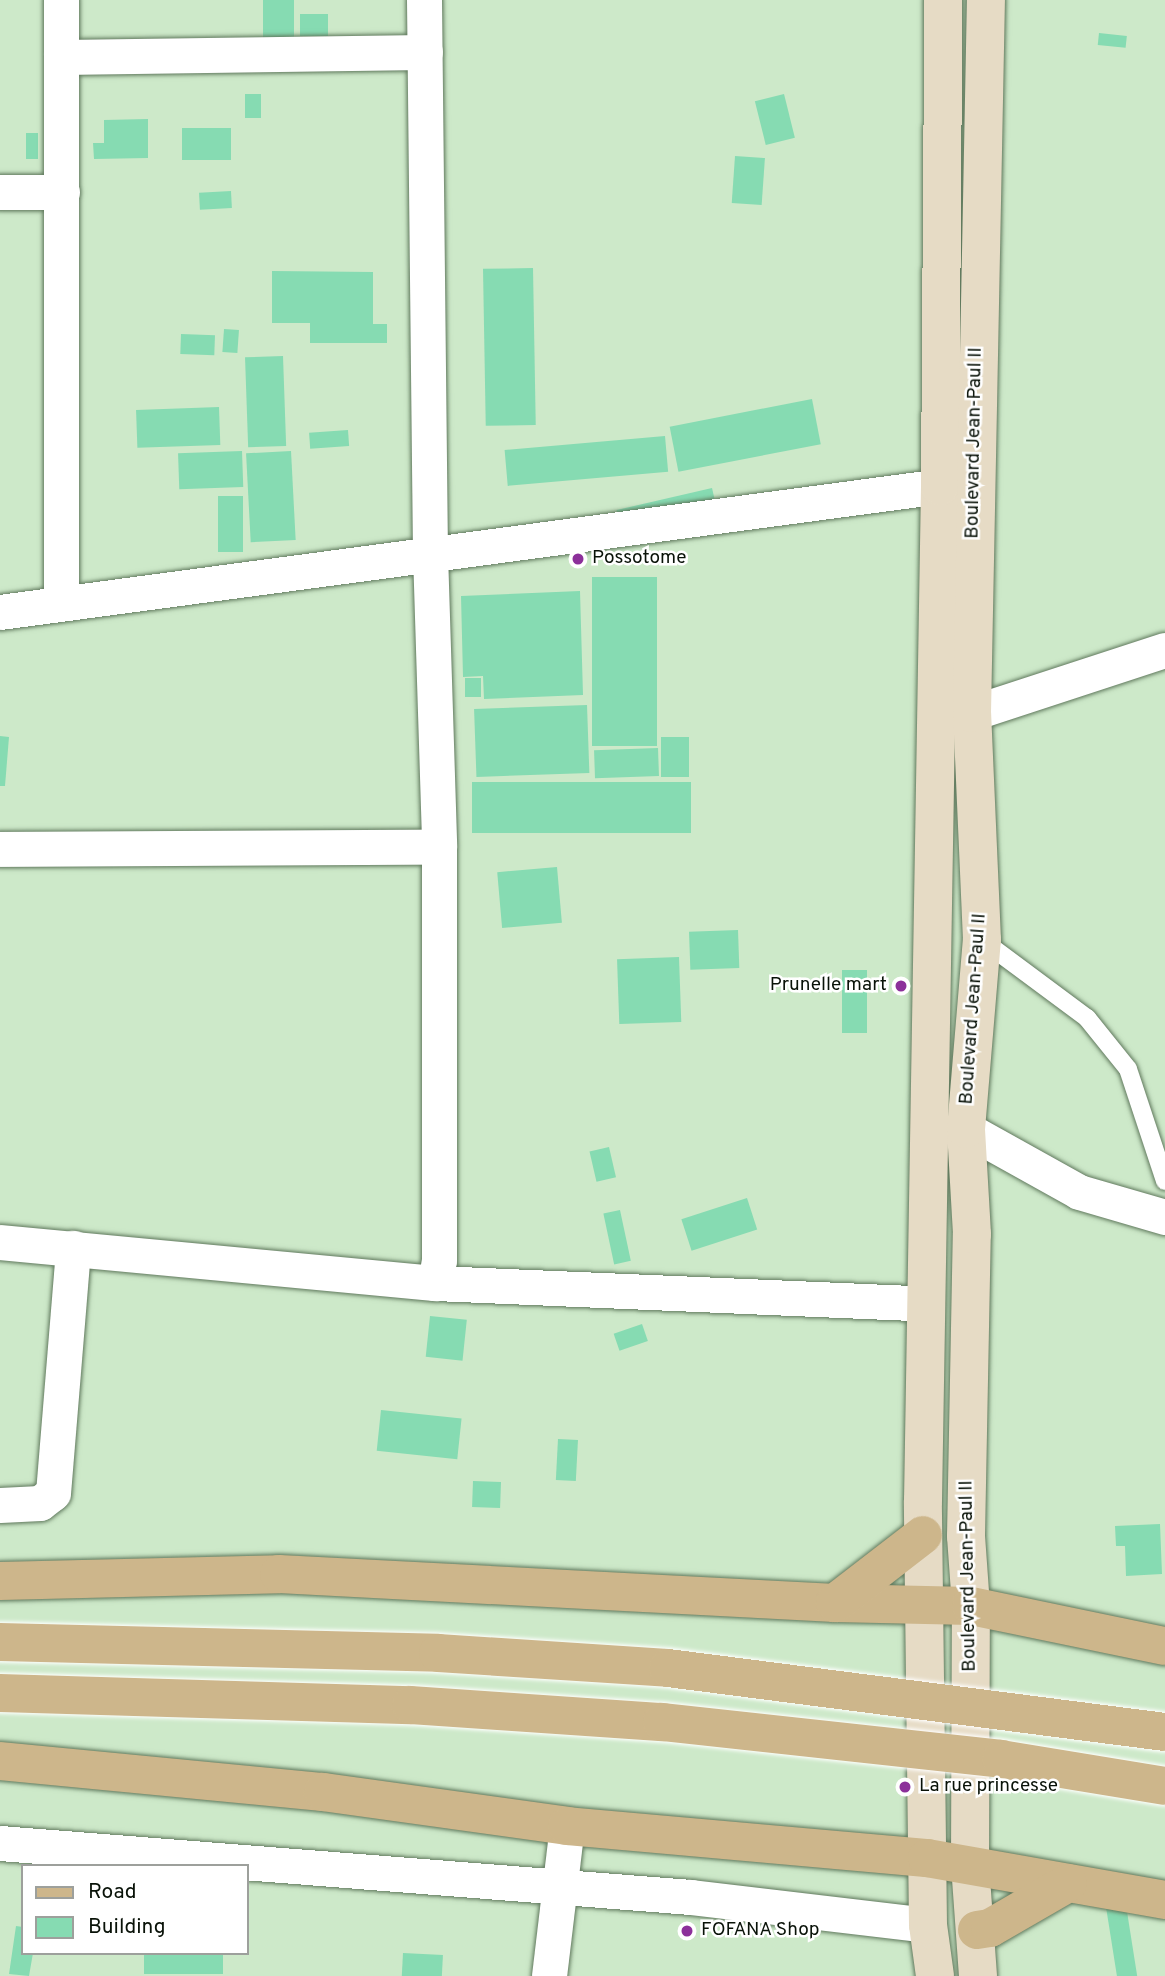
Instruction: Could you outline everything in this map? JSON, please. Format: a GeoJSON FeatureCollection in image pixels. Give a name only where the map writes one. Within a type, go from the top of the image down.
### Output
{"type":"FeatureCollection","features":[{"type":"Feature","properties":{"kind":"main road","name":"Boulevard Jean-Paul II"},"geometry":{"type":"LineString","coordinates":[[943,0],[940,486],[953,713],[982,940],[966,1129],[972,1234],[966,1536],[971,1605],[970,1865],[978,1930],[978,1976]]}},
{"type":"Feature","properties":{"kind":"main road","name":"Boulevard Jean-Paul II"},"geometry":{"type":"LineString","coordinates":[[935,1976],[928,1925],[923,1535],[927,1304],[986,0]]}},
{"type":"Feature","properties":{"kind":"main road"},"geometry":{"type":"LineString","coordinates":[[835,1603],[923,1535]]}},
{"type":"Feature","properties":{"kind":"main road"},"geometry":{"type":"LineString","coordinates":[[0,1581],[279,1574],[835,1603],[971,1605],[1165,1646]]}},
{"type":"Feature","properties":{"kind":"main road"},"geometry":{"type":"LineString","coordinates":[[0,1643],[438,1653],[668,1668],[1165,1732]]}},
{"type":"Feature","properties":{"kind":"main road"},"geometry":{"type":"LineString","coordinates":[[0,1693],[383,1703],[662,1722],[1001,1759],[1165,1786]]}},
{"type":"Feature","properties":{"kind":"main road"},"geometry":{"type":"LineString","coordinates":[[0,1761],[323,1792],[567,1826],[927,1858],[1165,1900]]}},
{"type":"Feature","properties":{"kind":"main road"},"geometry":{"type":"LineString","coordinates":[[978,1930],[990,1928],[1068,1883]]}},
{"type":"Feature","properties":{"kind":"street"},"geometry":{"type":"LineString","coordinates":[[61,0],[61,602]]}},
{"type":"Feature","properties":{"kind":"street"},"geometry":{"type":"LineString","coordinates":[[424,0],[430,553],[439,847],[439,1260],[435,1283]]}},
{"type":"Feature","properties":{"kind":"street"},"geometry":{"type":"LineString","coordinates":[[61,57],[425,52]]}},
{"type":"Feature","properties":{"kind":"street"},"geometry":{"type":"LineString","coordinates":[[0,192],[62,191]]}},
{"type":"Feature","properties":{"kind":"street"},"geometry":{"type":"LineString","coordinates":[[0,612],[940,486]]}},
{"type":"Feature","properties":{"kind":"street"},"geometry":{"type":"LineString","coordinates":[[953,713],[1165,650]]}},
{"type":"Feature","properties":{"kind":"street"},"geometry":{"type":"LineString","coordinates":[[0,849],[439,847]]}},
{"type":"Feature","properties":{"kind":"street"},"geometry":{"type":"LineString","coordinates":[[966,1129],[1079,1192],[1165,1217]]}},
{"type":"Feature","properties":{"kind":"street"},"geometry":{"type":"LineString","coordinates":[[0,1242],[435,1283],[927,1304]]}},
{"type":"Feature","properties":{"kind":"street"},"geometry":{"type":"LineString","coordinates":[[0,1505],[40,1503],[53,1493],[73,1248]]}},
{"type":"Feature","properties":{"kind":"street"},"geometry":{"type":"LineString","coordinates":[[549,1976],[567,1826]]}},
{"type":"Feature","properties":{"kind":"street"},"geometry":{"type":"LineString","coordinates":[[0,1843],[690,1897],[928,1925]]}},
{"type":"Feature","properties":{"kind":"lane"},"geometry":{"type":"LineString","coordinates":[[982,940],[1087,1018],[1128,1069],[1165,1181]]}},
{"type":"Feature","properties":{"kind":"building"},"geometry":{"type":"Polygon","coordinates":[[[263,0],[294,0],[294,38],[263,38],[263,0]]]}},
{"type":"Feature","properties":{"kind":"building"},"geometry":{"type":"Polygon","coordinates":[[[300,14],[328,14],[328,36],[300,36],[300,14]]]}},
{"type":"Feature","properties":{"kind":"building"},"geometry":{"type":"Polygon","coordinates":[[[1099,33],[1127,36],[1126,48],[1098,45],[1099,33]]]}},
{"type":"Feature","properties":{"kind":"building"},"geometry":{"type":"Polygon","coordinates":[[[245,94],[261,94],[261,118],[245,118],[245,94]]]}},
{"type":"Feature","properties":{"kind":"building"},"geometry":{"type":"Polygon","coordinates":[[[784,94],[795,138],[766,145],[755,101],[784,94]]]}},
{"type":"Feature","properties":{"kind":"building"},"geometry":{"type":"Polygon","coordinates":[[[148,119],[148,158],[94,159],[93,143],[104,143],[104,120],[148,119]]]}},
{"type":"Feature","properties":{"kind":"building"},"geometry":{"type":"Polygon","coordinates":[[[182,128],[231,128],[231,160],[182,160],[182,128]]]}},
{"type":"Feature","properties":{"kind":"building"},"geometry":{"type":"Polygon","coordinates":[[[26,133],[38,133],[38,159],[26,159],[26,133]]]}},
{"type":"Feature","properties":{"kind":"building"},"geometry":{"type":"Polygon","coordinates":[[[735,156],[765,158],[762,205],[732,203],[735,156]]]}},
{"type":"Feature","properties":{"kind":"building"},"geometry":{"type":"Polygon","coordinates":[[[231,191],[232,208],[200,210],[199,193],[231,191]]]}},
{"type":"Feature","properties":{"kind":"building"},"geometry":{"type":"Polygon","coordinates":[[[533,268],[536,425],[486,426],[483,269],[533,268]]]}},
{"type":"Feature","properties":{"kind":"building"},"geometry":{"type":"Polygon","coordinates":[[[272,271],[373,272],[373,324],[387,324],[387,343],[310,343],[310,323],[272,323],[272,271]]]}},
{"type":"Feature","properties":{"kind":"building"},"geometry":{"type":"Polygon","coordinates":[[[224,329],[239,330],[237,353],[222,352],[224,329]]]}},
{"type":"Feature","properties":{"kind":"building"},"geometry":{"type":"Polygon","coordinates":[[[181,334],[215,335],[214,355],[180,354],[181,334]]]}},
{"type":"Feature","properties":{"kind":"building"},"geometry":{"type":"Polygon","coordinates":[[[283,356],[286,446],[248,447],[245,357],[283,356]]]}},
{"type":"Feature","properties":{"kind":"building"},"geometry":{"type":"Polygon","coordinates":[[[812,399],[821,444],[678,472],[670,427],[812,399]]]}},
{"type":"Feature","properties":{"kind":"building"},"geometry":{"type":"Polygon","coordinates":[[[219,407],[220,445],[137,448],[136,410],[219,407]]]}},
{"type":"Feature","properties":{"kind":"building"},"geometry":{"type":"Polygon","coordinates":[[[348,430],[349,446],[310,449],[309,433],[348,430]]]}},
{"type":"Feature","properties":{"kind":"building"},"geometry":{"type":"Polygon","coordinates":[[[665,436],[668,472],[508,486],[505,450],[665,436]]]}},
{"type":"Feature","properties":{"kind":"building"},"geometry":{"type":"Polygon","coordinates":[[[242,451],[243,487],[179,489],[178,453],[242,451]]]}},
{"type":"Feature","properties":{"kind":"building"},"geometry":{"type":"Polygon","coordinates":[[[291,451],[296,540],[251,542],[246,453],[291,451]]]}},
{"type":"Feature","properties":{"kind":"building"},"geometry":{"type":"Polygon","coordinates":[[[712,488],[715,501],[619,523],[617,510],[712,488]]]}},
{"type":"Feature","properties":{"kind":"building"},"geometry":{"type":"Polygon","coordinates":[[[218,496],[243,496],[243,552],[218,552],[218,496]]]}},
{"type":"Feature","properties":{"kind":"building"},"geometry":{"type":"Polygon","coordinates":[[[592,577],[657,577],[657,746],[592,746],[592,577]]]}},
{"type":"Feature","properties":{"kind":"building"},"geometry":{"type":"Polygon","coordinates":[[[580,591],[583,695],[484,699],[483,676],[463,677],[461,596],[580,591]]]}},
{"type":"Feature","properties":{"kind":"building"},"geometry":{"type":"Polygon","coordinates":[[[465,678],[481,678],[481,697],[465,697],[465,678]]]}},
{"type":"Feature","properties":{"kind":"building"},"geometry":{"type":"Polygon","coordinates":[[[587,705],[589,773],[476,777],[474,709],[587,705]]]}},
{"type":"Feature","properties":{"kind":"building"},"geometry":{"type":"Polygon","coordinates":[[[0,736],[9,737],[5,786],[0,786],[0,736]]]}},
{"type":"Feature","properties":{"kind":"building"},"geometry":{"type":"Polygon","coordinates":[[[661,737],[689,737],[689,777],[661,777],[661,737]]]}},
{"type":"Feature","properties":{"kind":"building"},"geometry":{"type":"Polygon","coordinates":[[[658,748],[659,776],[595,778],[594,750],[658,748]]]}},
{"type":"Feature","properties":{"kind":"building"},"geometry":{"type":"Polygon","coordinates":[[[472,782],[691,782],[691,833],[472,833],[472,782]]]}},
{"type":"Feature","properties":{"kind":"building"},"geometry":{"type":"Polygon","coordinates":[[[557,867],[562,923],[502,928],[497,872],[557,867]]]}},
{"type":"Feature","properties":{"kind":"building"},"geometry":{"type":"Polygon","coordinates":[[[738,930],[739,968],[690,970],[689,932],[738,930]]]}},
{"type":"Feature","properties":{"kind":"building"},"geometry":{"type":"Polygon","coordinates":[[[679,957],[681,1022],[619,1024],[617,959],[679,957]]]}},
{"type":"Feature","properties":{"kind":"building"},"geometry":{"type":"Polygon","coordinates":[[[842,970],[867,970],[867,1033],[842,1033],[842,970]]]}},
{"type":"Feature","properties":{"kind":"building"},"geometry":{"type":"Polygon","coordinates":[[[609,1147],[616,1177],[596,1182],[590,1151],[609,1147]]]}},
{"type":"Feature","properties":{"kind":"building"},"geometry":{"type":"Polygon","coordinates":[[[747,1198],[757,1229],[692,1251],[681,1219],[747,1198]]]}},
{"type":"Feature","properties":{"kind":"building"},"geometry":{"type":"Polygon","coordinates":[[[620,1210],[631,1261],[614,1264],[603,1214],[620,1210]]]}},
{"type":"Feature","properties":{"kind":"building"},"geometry":{"type":"Polygon","coordinates":[[[430,1316],[467,1320],[463,1361],[426,1357],[430,1316]]]}},
{"type":"Feature","properties":{"kind":"building"},"geometry":{"type":"Polygon","coordinates":[[[642,1324],[648,1341],[619,1351],[614,1334],[642,1324]]]}},
{"type":"Feature","properties":{"kind":"building"},"geometry":{"type":"Polygon","coordinates":[[[381,1410],[462,1418],[457,1459],[377,1451],[381,1410]]]}},
{"type":"Feature","properties":{"kind":"building"},"geometry":{"type":"Polygon","coordinates":[[[558,1439],[578,1440],[576,1481],[556,1480],[558,1439]]]}},
{"type":"Feature","properties":{"kind":"building"},"geometry":{"type":"Polygon","coordinates":[[[473,1481],[501,1482],[500,1508],[472,1507],[473,1481]]]}},
{"type":"Feature","properties":{"kind":"building"},"geometry":{"type":"Polygon","coordinates":[[[1160,1524],[1162,1574],[1126,1576],[1125,1546],[1116,1546],[1115,1526],[1160,1524]]]}},
{"type":"Feature","properties":{"kind":"building"},"geometry":{"type":"Polygon","coordinates":[[[1125,1899],[1137,1976],[1117,1976],[1105,1902],[1125,1899]]]}},
{"type":"Feature","properties":{"kind":"building"},"geometry":{"type":"Polygon","coordinates":[[[16,1926],[21,1927],[21,1955],[33,1955],[29,1976],[9,1974],[16,1926]]]}},
{"type":"Feature","properties":{"kind":"building"},"geometry":{"type":"Polygon","coordinates":[[[403,1953],[443,1955],[442,1976],[402,1976],[403,1953]]]}},
{"type":"Feature","properties":{"kind":"building"},"geometry":{"type":"Polygon","coordinates":[[[144,1955],[223,1955],[223,1974],[144,1974],[144,1955]]]}},
{"type":"Feature","properties":{"kind":"place","name":"Possotome"},"geometry":{"type":"Point","coordinates":[578,559]}},
{"type":"Feature","properties":{"kind":"place","name":"Prunelle mart"},"geometry":{"type":"Point","coordinates":[901,986]}},
{"type":"Feature","properties":{"kind":"place","name":"La rue princesse"},"geometry":{"type":"Point","coordinates":[905,1787]}},
{"type":"Feature","properties":{"kind":"place","name":"FOFANA Shop"},"geometry":{"type":"Point","coordinates":[687,1931]}}]}
